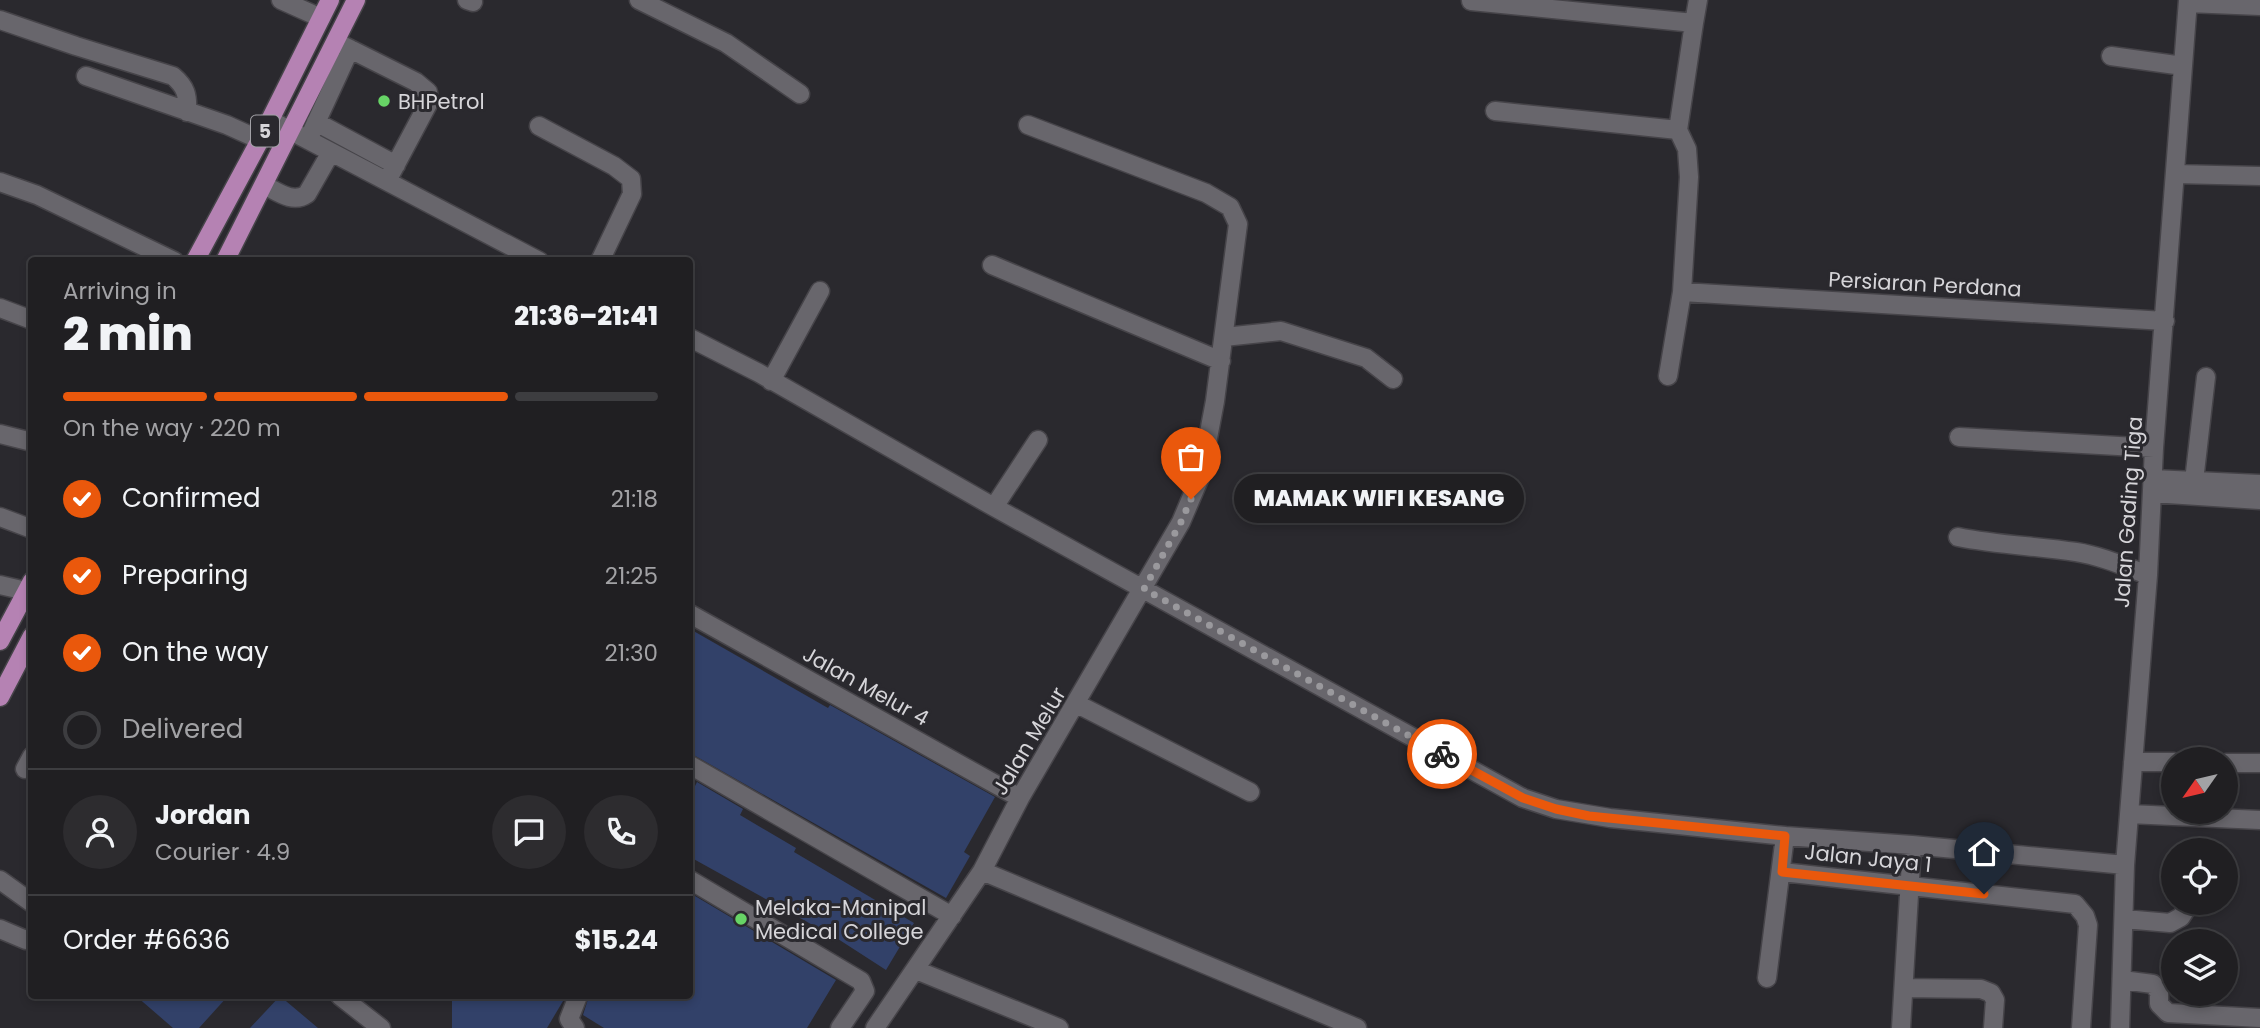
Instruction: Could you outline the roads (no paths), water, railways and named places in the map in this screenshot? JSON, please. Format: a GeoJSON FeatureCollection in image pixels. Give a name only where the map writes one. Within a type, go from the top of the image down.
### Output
{"type":"FeatureCollection","features":[{"type":"Feature","properties":{"kind":"main road","name":"5"},"geometry":{"type":"LineString","coordinates":[[197,257],[253,136],[270,120],[330,0]]}},
{"type":"Feature","properties":{"kind":"main road","name":"5"},"geometry":{"type":"LineString","coordinates":[[227,257],[291,131],[343,46],[356,0]]}},
{"type":"Feature","properties":{"kind":"main road"},"geometry":{"type":"LineString","coordinates":[[0,642],[28,588]]}},
{"type":"Feature","properties":{"kind":"main road"},"geometry":{"type":"LineString","coordinates":[[0,697],[28,644]]}},
{"type":"Feature","properties":{"kind":"street"},"geometry":{"type":"LineString","coordinates":[[639,0],[726,43],[800,94]]}},
{"type":"Feature","properties":{"kind":"street"},"geometry":{"type":"LineString","coordinates":[[1668,376],[1682,292],[1689,177],[1687,149],[1678,131],[1698,0]]}},
{"type":"Feature","properties":{"kind":"street"},"geometry":{"type":"LineString","coordinates":[[1471,1],[1694,23]]}},
{"type":"Feature","properties":{"kind":"street"},"geometry":{"type":"LineString","coordinates":[[2188,1],[2260,6]]}},
{"type":"Feature","properties":{"kind":"street","name":"Jalan Gading Tiga"},"geometry":{"type":"LineString","coordinates":[[2120,1028],[2136,982],[2124,919],[2125,865],[2188,1]]}},
{"type":"Feature","properties":{"kind":"street"},"geometry":{"type":"LineString","coordinates":[[289,3],[321,18]]}},
{"type":"Feature","properties":{"kind":"street"},"geometry":{"type":"LineString","coordinates":[[0,20],[173,76],[182,84],[188,96],[187,112]]}},
{"type":"Feature","properties":{"kind":"street"},"geometry":{"type":"LineString","coordinates":[[308,140],[343,46],[416,82],[428,92],[429,102],[387,181]]}},
{"type":"Feature","properties":{"kind":"street"},"geometry":{"type":"LineString","coordinates":[[2111,57],[2183,66]]}},
{"type":"Feature","properties":{"kind":"street"},"geometry":{"type":"LineString","coordinates":[[86,76],[253,136]]}},
{"type":"Feature","properties":{"kind":"street"},"geometry":{"type":"LineString","coordinates":[[1495,111],[1678,131]]}},
{"type":"Feature","properties":{"kind":"street"},"geometry":{"type":"LineString","coordinates":[[270,120],[531,257]]}},
{"type":"Feature","properties":{"kind":"street"},"geometry":{"type":"LineString","coordinates":[[316,122],[396,165]]}},
{"type":"Feature","properties":{"kind":"street","name":"Jalan Melur"},"geometry":{"type":"LineString","coordinates":[[875,1028],[982,871],[1020,798],[1181,522],[1201,475],[1221,361],[1238,224],[1230,207],[1206,193],[1028,125]]}},
{"type":"Feature","properties":{"kind":"street"},"geometry":{"type":"LineString","coordinates":[[540,126],[614,166],[631,179],[632,194],[602,257]]}},
{"type":"Feature","properties":{"kind":"street"},"geometry":{"type":"LineString","coordinates":[[264,185],[294,199],[302,198],[331,152]]}},
{"type":"Feature","properties":{"kind":"street"},"geometry":{"type":"LineString","coordinates":[[2175,174],[2260,176]]}},
{"type":"Feature","properties":{"kind":"street"},"geometry":{"type":"LineString","coordinates":[[0,182],[37,195],[166,257]]}},
{"type":"Feature","properties":{"kind":"street"},"geometry":{"type":"LineString","coordinates":[[992,265],[1221,361]]}},
{"type":"Feature","properties":{"kind":"street"},"geometry":{"type":"LineString","coordinates":[[771,381],[820,291]]}},
{"type":"Feature","properties":{"kind":"street","name":"Persiaran Perdana"},"geometry":{"type":"LineString","coordinates":[[1682,292],[2165,321]]}},
{"type":"Feature","properties":{"kind":"street"},"geometry":{"type":"LineString","coordinates":[[0,308],[28,318]]}},
{"type":"Feature","properties":{"kind":"street"},"geometry":{"type":"LineString","coordinates":[[1224,337],[1281,331],[1366,358],[1393,379]]}},
{"type":"Feature","properties":{"kind":"street"},"geometry":{"type":"LineString","coordinates":[[693,340],[1523,798],[1589,816],[2125,865]]}},
{"type":"Feature","properties":{"kind":"street"},"geometry":{"type":"LineString","coordinates":[[2194,481],[2206,377]]}},
{"type":"Feature","properties":{"kind":"street"},"geometry":{"type":"LineString","coordinates":[[0,434],[28,441]]}},
{"type":"Feature","properties":{"kind":"street"},"geometry":{"type":"LineString","coordinates":[[1959,437],[2154,447]]}},
{"type":"Feature","properties":{"kind":"street"},"geometry":{"type":"LineString","coordinates":[[994,507],[1038,440]]}},
{"type":"Feature","properties":{"kind":"street"},"geometry":{"type":"LineString","coordinates":[[2153,486],[2194,481],[2260,484]]}},
{"type":"Feature","properties":{"kind":"street"},"geometry":{"type":"LineString","coordinates":[[2153,486],[2260,500]]}},
{"type":"Feature","properties":{"kind":"street"},"geometry":{"type":"LineString","coordinates":[[0,517],[28,528]]}},
{"type":"Feature","properties":{"kind":"street"},"geometry":{"type":"LineString","coordinates":[[1958,537],[1993,544],[2077,552],[2148,575]]}},
{"type":"Feature","properties":{"kind":"street"},"geometry":{"type":"LineString","coordinates":[[0,585],[28,586]]}},
{"type":"Feature","properties":{"kind":"street","name":"Jalan Melur 4"},"geometry":{"type":"LineString","coordinates":[[693,616],[1020,798]]}},
{"type":"Feature","properties":{"kind":"street"},"geometry":{"type":"LineString","coordinates":[[1077,704],[1250,792]]}},
{"type":"Feature","properties":{"kind":"street"},"geometry":{"type":"LineString","coordinates":[[2133,762],[2161,762]]}},
{"type":"Feature","properties":{"kind":"street"},"geometry":{"type":"LineString","coordinates":[[2238,763],[2260,763]]}},
{"type":"Feature","properties":{"kind":"street"},"geometry":{"type":"LineString","coordinates":[[693,767],[952,916]]}},
{"type":"Feature","properties":{"kind":"street"},"geometry":{"type":"LineString","coordinates":[[2129,814],[2260,820]]}},
{"type":"Feature","properties":{"kind":"street"},"geometry":{"type":"LineString","coordinates":[[1767,978],[1785,836]]}},
{"type":"Feature","properties":{"kind":"street"},"geometry":{"type":"LineString","coordinates":[[1902,1028],[1912,845]]}},
{"type":"Feature","properties":{"kind":"street"},"geometry":{"type":"LineString","coordinates":[[982,871],[1357,1028]]}},
{"type":"Feature","properties":{"kind":"street","name":"Jalan Jaya 1"},"geometry":{"type":"LineString","coordinates":[[1782,872],[2075,904],[2085,916],[2088,925],[2081,1028]]}},
{"type":"Feature","properties":{"kind":"street"},"geometry":{"type":"LineString","coordinates":[[0,880],[28,900]]}},
{"type":"Feature","properties":{"kind":"street"},"geometry":{"type":"LineString","coordinates":[[693,882],[862,981],[865,991],[840,1028]]}},
{"type":"Feature","properties":{"kind":"street"},"geometry":{"type":"LineString","coordinates":[[2124,919],[2170,923],[2182,915]]}},
{"type":"Feature","properties":{"kind":"street"},"geometry":{"type":"LineString","coordinates":[[0,929],[28,940]]}},
{"type":"Feature","properties":{"kind":"street"},"geometry":{"type":"LineString","coordinates":[[916,970],[1059,1028]]}},
{"type":"Feature","properties":{"kind":"street"},"geometry":{"type":"LineString","coordinates":[[2136,982],[2157,988],[2159,1004],[2168,1013],[2260,1018]]}},
{"type":"Feature","properties":{"kind":"street"},"geometry":{"type":"LineString","coordinates":[[1904,988],[1981,989],[1991,993],[1995,1000],[1993,1028]]}},
{"type":"Feature","properties":{"kind":"street"},"geometry":{"type":"LineString","coordinates":[[344,999],[381,1028]]}},
{"type":"Feature","properties":{"kind":"street"},"geometry":{"type":"LineString","coordinates":[[575,1028],[569,1019],[577,999]]}},
{"type":"Feature","properties":{"kind":"place","name":"BHPetrol"},"geometry":{"type":"Point","coordinates":[384,101]}},
{"type":"Feature","properties":{"kind":"place","name":"MAMAK WIFI KESANG"},"geometry":{"type":"Point","coordinates":[1191,499]}},
{"type":"Feature","properties":{"kind":"place","name":"Melaka-Manipal Medical College"},"geometry":{"type":"Point","coordinates":[741,919]}}]}
